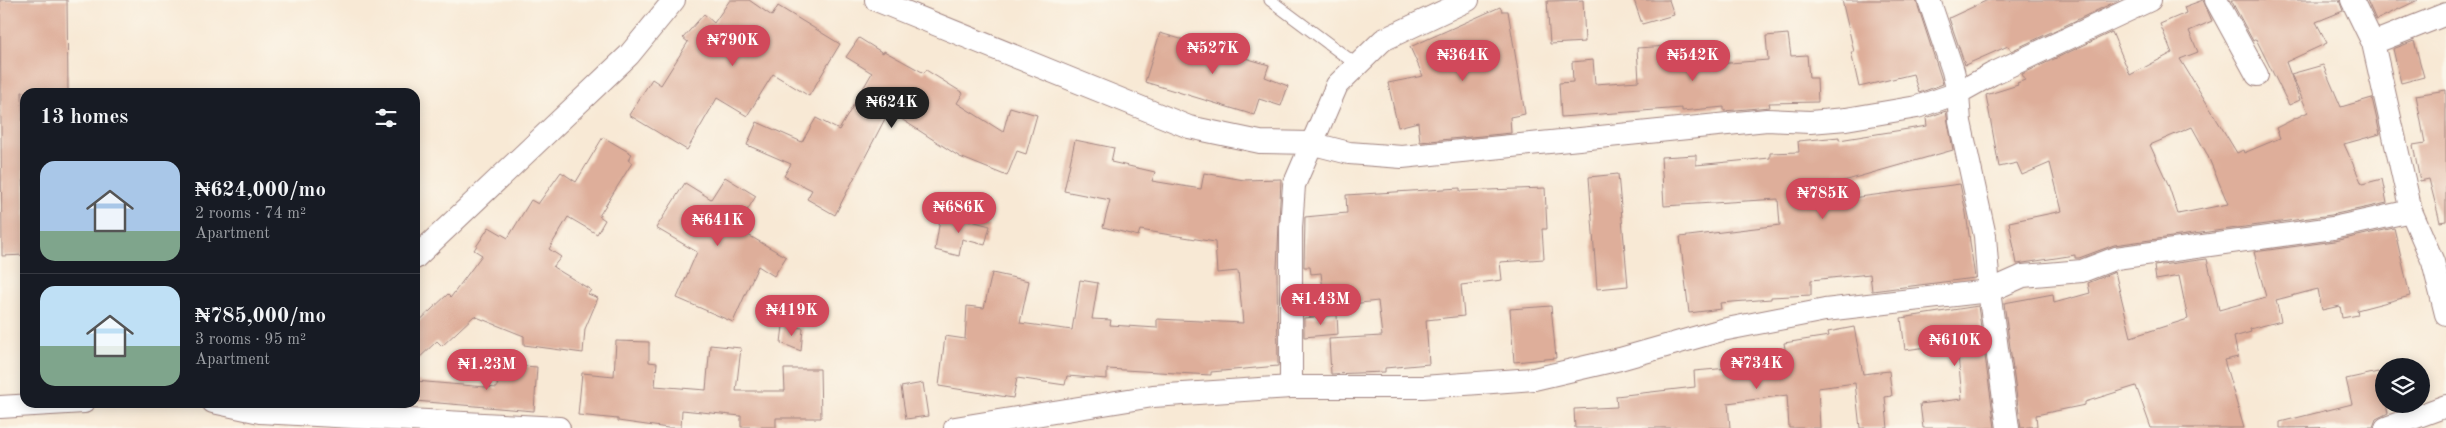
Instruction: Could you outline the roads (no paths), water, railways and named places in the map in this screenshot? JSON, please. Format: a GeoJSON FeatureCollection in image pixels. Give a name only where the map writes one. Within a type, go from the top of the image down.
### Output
{"type":"FeatureCollection","features":[{"type":"Feature","properties":{"kind":"street"},"geometry":{"type":"LineString","coordinates":[[420,253],[629,55],[674,0]]}},
{"type":"Feature","properties":{"kind":"street"},"geometry":{"type":"LineString","coordinates":[[876,0],[1189,127],[1260,142],[1310,143],[1349,153],[1402,157],[1720,124],[1767,120],[1810,122],[1846,119],[1917,107],[1958,93],[1992,74],[2150,0]]}},
{"type":"Feature","properties":{"kind":"street"},"geometry":{"type":"LineString","coordinates":[[1291,387],[1291,228],[1294,185],[1310,143],[1337,85],[1383,40],[1468,0]]}},
{"type":"Feature","properties":{"kind":"street"},"geometry":{"type":"LineString","coordinates":[[1929,0],[1954,71],[1960,122],[1985,236],[1989,291],[2008,428]]}},
{"type":"Feature","properties":{"kind":"street"},"geometry":{"type":"LineString","coordinates":[[2216,0],[2257,75]]}},
{"type":"Feature","properties":{"kind":"street"},"geometry":{"type":"LineString","coordinates":[[2352,0],[2373,43],[2411,211],[2433,262],[2446,314]]}},
{"type":"Feature","properties":{"kind":"street"},"geometry":{"type":"LineString","coordinates":[[2373,43],[2446,14]]}},
{"type":"Feature","properties":{"kind":"street"},"geometry":{"type":"LineString","coordinates":[[955,428],[1153,396],[1291,387],[1423,387],[1534,379],[1620,359],[1722,330],[1826,310],[1989,291],[2023,276],[2082,271],[2116,258],[2332,228],[2411,211]]}},
{"type":"Feature","properties":{"kind":"street"},"geometry":{"type":"LineString","coordinates":[[0,407],[20,406]]}},
{"type":"Feature","properties":{"kind":"street"},"geometry":{"type":"LineString","coordinates":[[2386,428],[2446,406]]}},
{"type":"Feature","properties":{"kind":"street"},"geometry":{"type":"LineString","coordinates":[[241,408],[260,412],[341,409],[559,428]]}},
{"type":"Feature","properties":{"kind":"lane"},"geometry":{"type":"LineString","coordinates":[[1270,0],[1357,65]]}}]}
